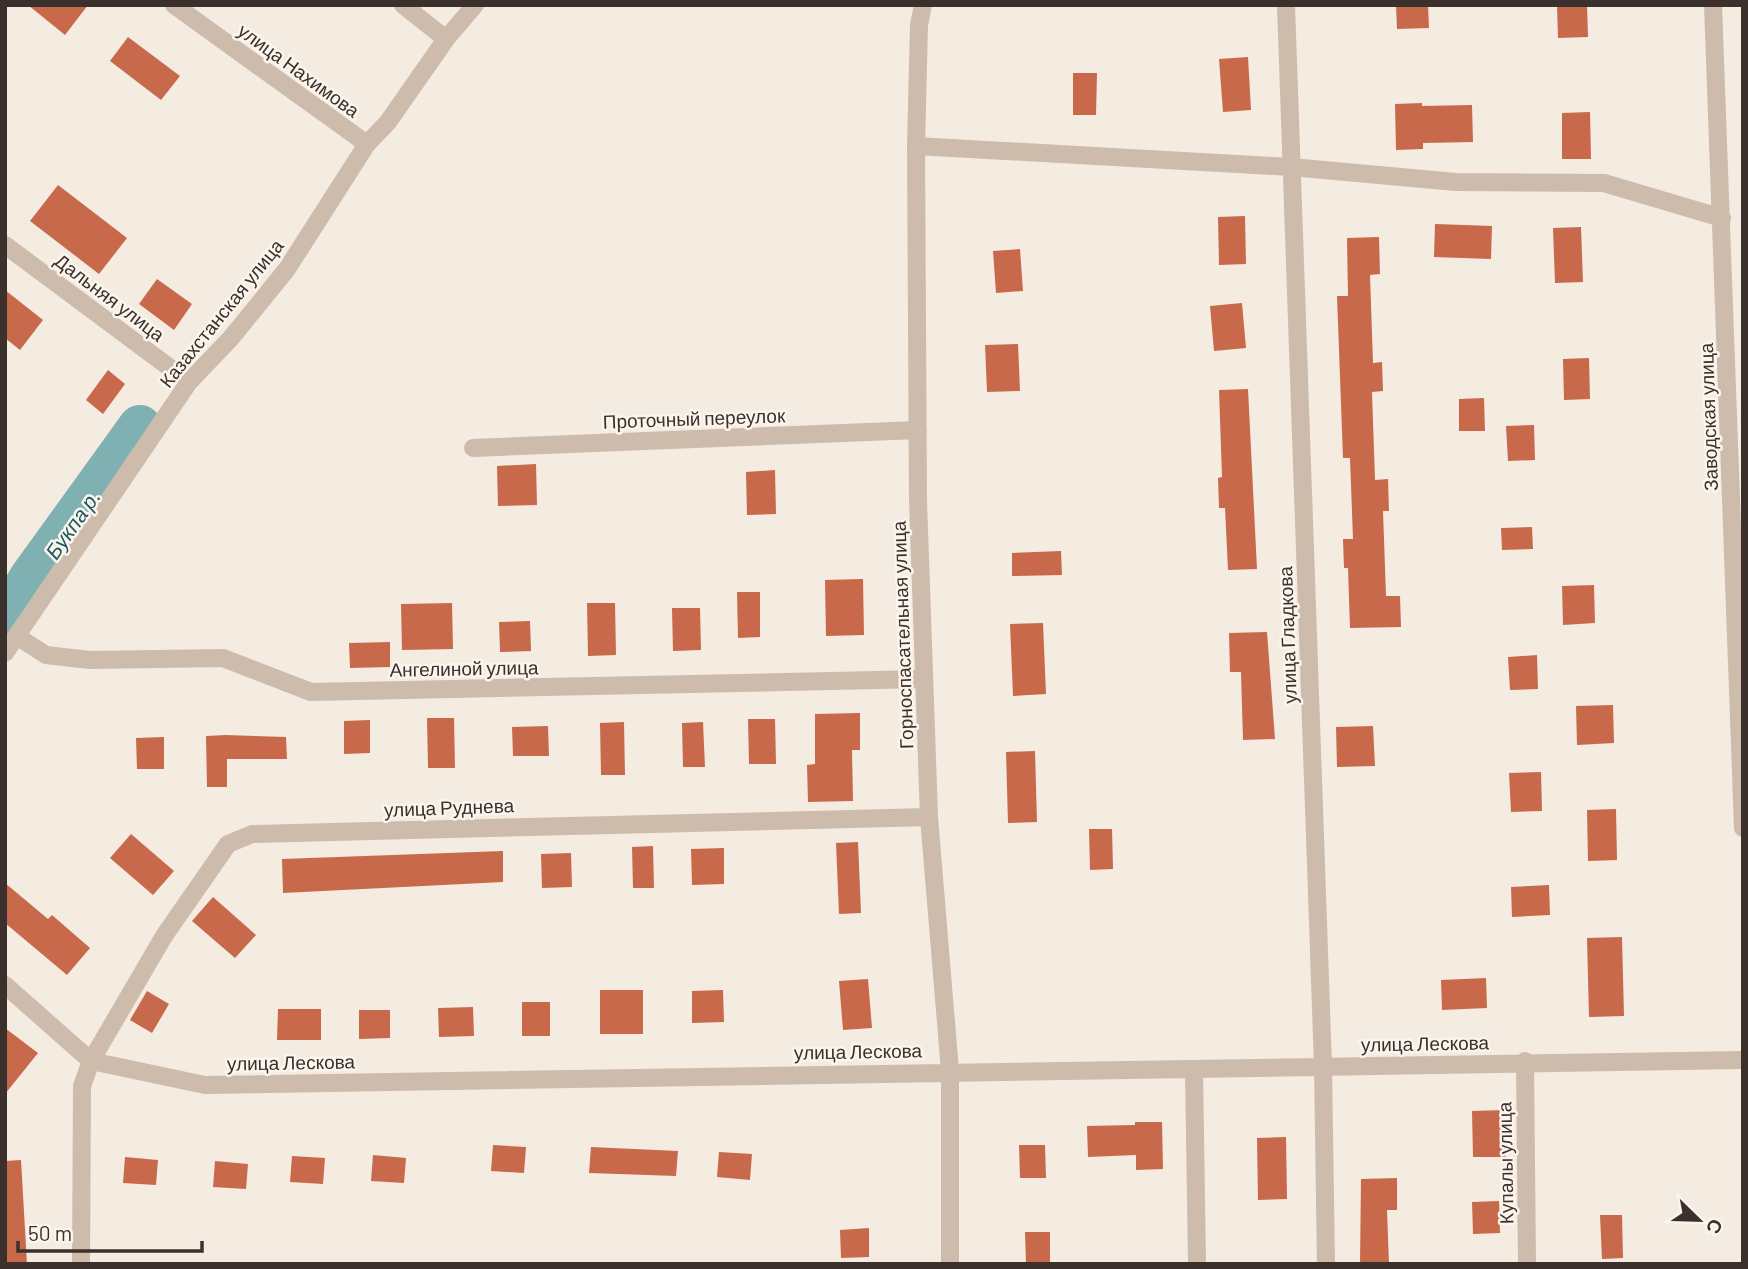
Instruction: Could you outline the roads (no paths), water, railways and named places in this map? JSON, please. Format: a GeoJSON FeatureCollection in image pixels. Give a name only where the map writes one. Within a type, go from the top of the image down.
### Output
{"type":"FeatureCollection","features":[{"type":"Feature","properties":{"kind":"street","name":"улица Нахимова"},"geometry":{"type":"LineString","coordinates":[[174,5],[367,144]]}},
{"type":"Feature","properties":{"kind":"street"},"geometry":{"type":"LineString","coordinates":[[402,5],[446,39]]}},
{"type":"Feature","properties":{"kind":"street","name":"Казахстанская улица"},"geometry":{"type":"LineString","coordinates":[[5,653],[189,382],[231,338],[287,270],[367,144],[388,122],[446,39],[475,5]]}},
{"type":"Feature","properties":{"kind":"street","name":"Горноспасательная улица"},"geometry":{"type":"LineString","coordinates":[[923,5],[919,25],[916,146],[923,679],[929,817],[950,1070],[950,1264]]}},
{"type":"Feature","properties":{"kind":"street","name":"улица Гладкова"},"geometry":{"type":"LineString","coordinates":[[1286,5],[1323,1066],[1326,1264]]}},
{"type":"Feature","properties":{"kind":"street","name":"Заводская улица"},"geometry":{"type":"LineString","coordinates":[[1713,5],[1743,828]]}},
{"type":"Feature","properties":{"kind":"street"},"geometry":{"type":"LineString","coordinates":[[916,146],[1291,167],[1456,182],[1604,183],[1722,218]]}},
{"type":"Feature","properties":{"kind":"street","name":"Дальняя улица"},"geometry":{"type":"LineString","coordinates":[[5,245],[189,382]]}},
{"type":"Feature","properties":{"kind":"street","name":"Проточный переулок"},"geometry":{"type":"LineString","coordinates":[[472,447],[918,429]]}},
{"type":"Feature","properties":{"kind":"street","name":"Ангелиной улица"},"geometry":{"type":"LineString","coordinates":[[18,637],[46,655],[90,660],[222,658],[311,692],[923,679]]}},
{"type":"Feature","properties":{"kind":"street","name":"улица Руднева"},"geometry":{"type":"LineString","coordinates":[[81,1264],[82,1086],[91,1061],[164,936],[228,844],[252,834],[929,817]]}},
{"type":"Feature","properties":{"kind":"street","name":"улица Лескова"},"geometry":{"type":"LineString","coordinates":[[5,985],[91,1061],[205,1085],[950,1070],[1194,1070],[1525,1061],[1743,1060]]}},
{"type":"Feature","properties":{"kind":"street","name":"Купалы улица"},"geometry":{"type":"LineString","coordinates":[[1525,1061],[1527,1264]]}},
{"type":"Feature","properties":{"kind":"street"},"geometry":{"type":"LineString","coordinates":[[1194,1070],[1197,1264]]}},
{"type":"Feature","properties":{"kind":"waterway","name":"Букпа р."},"geometry":{"type":"LineString","coordinates":[[5,621],[31,578],[140,427]]}}]}
